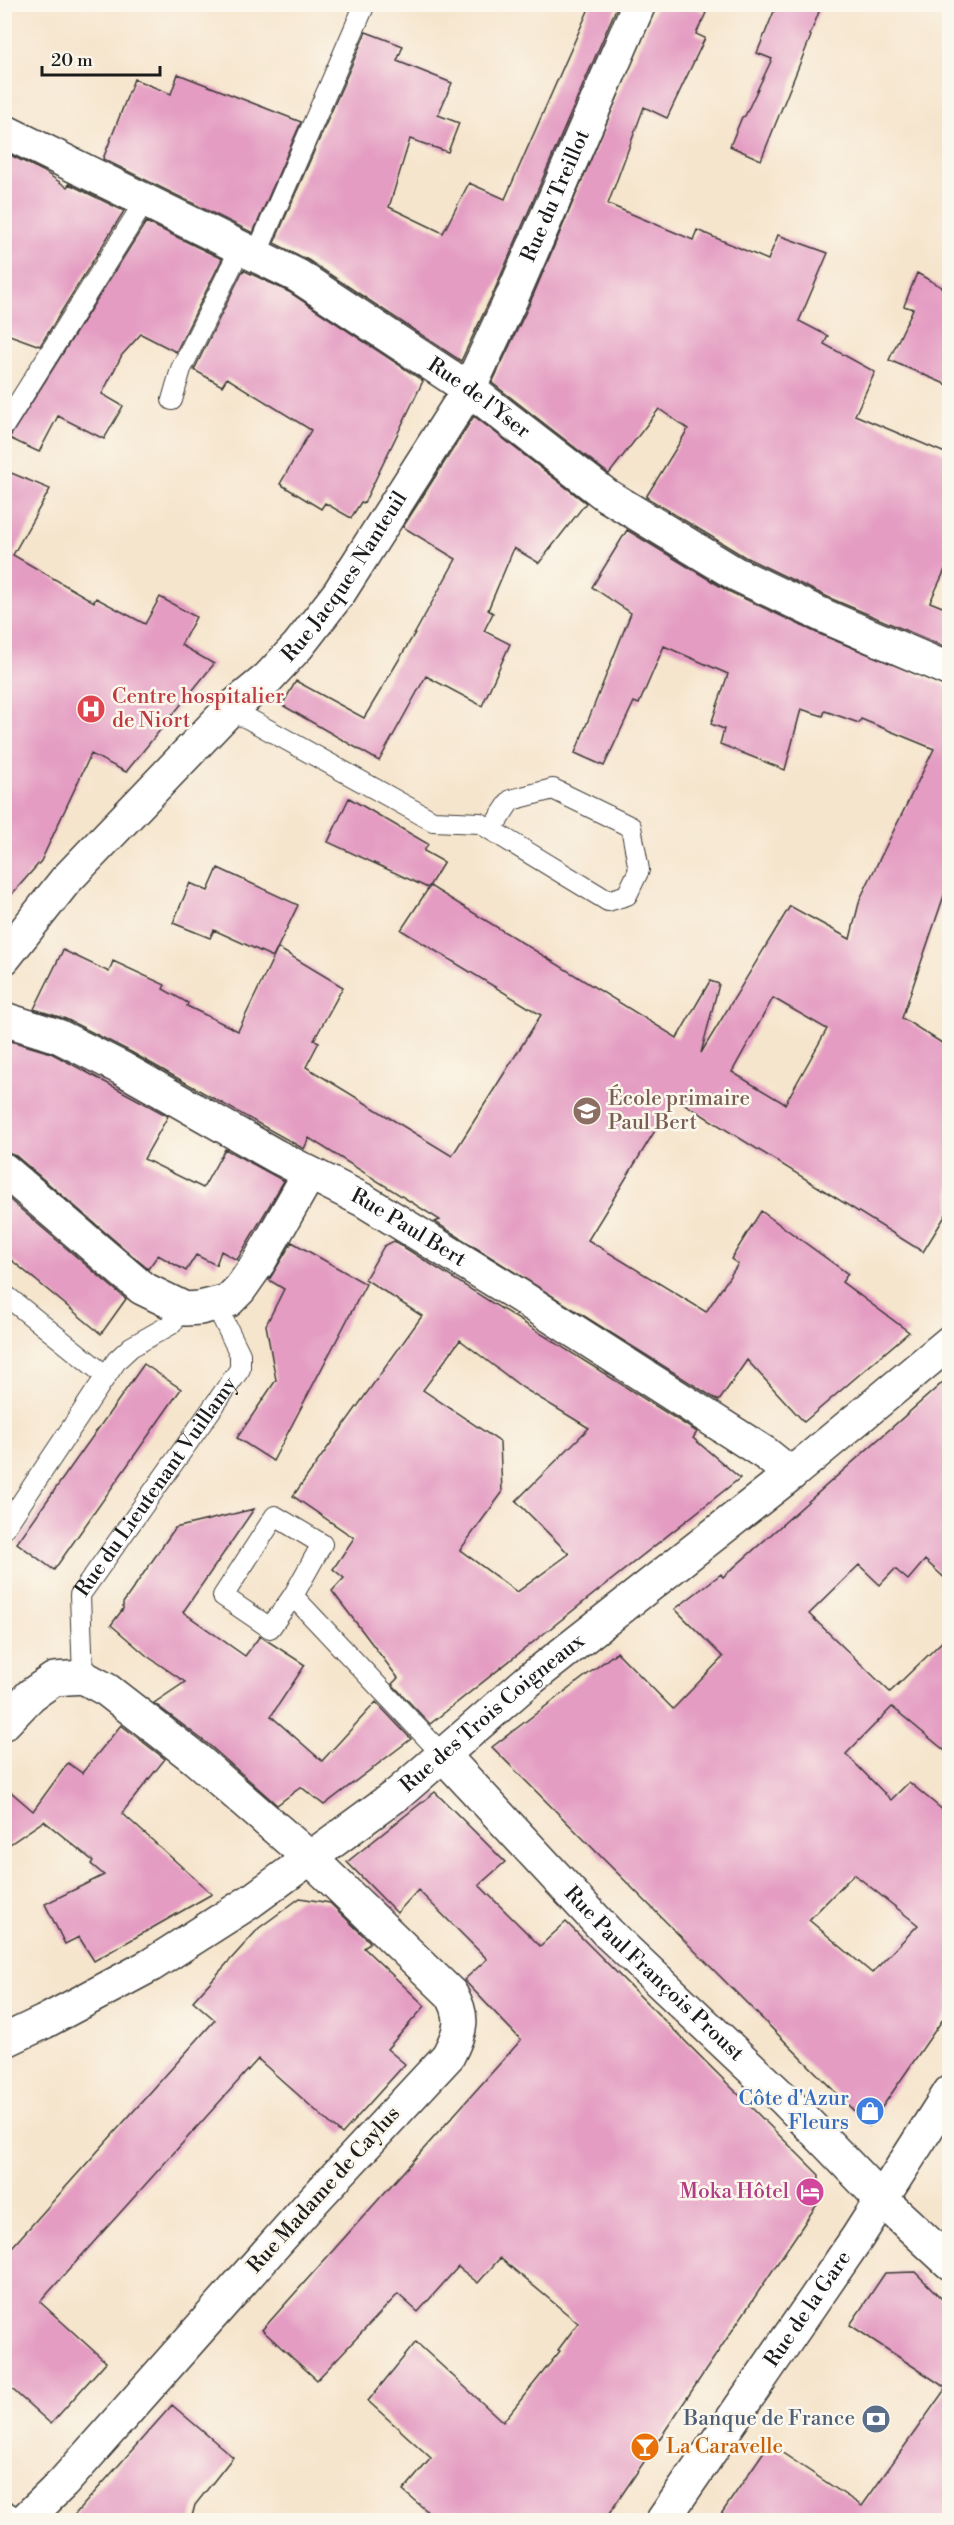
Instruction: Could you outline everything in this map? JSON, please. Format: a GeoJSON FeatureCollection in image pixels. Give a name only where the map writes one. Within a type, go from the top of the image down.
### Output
{"type":"FeatureCollection","features":[{"type":"Feature","properties":{"kind":"street","name":"Rue du Treillot"},"geometry":{"type":"LineString","coordinates":[[469,388],[512,297],[639,4]]}},
{"type":"Feature","properties":{"kind":"street","name":"Rue de l'Yser"},"geometry":{"type":"LineString","coordinates":[[4,131],[249,251],[308,283],[469,388],[606,495],[718,564],[824,616],[950,670]]}},
{"type":"Feature","properties":{"kind":"street","name":"Rue Jacques Nanteuil"},"geometry":{"type":"LineString","coordinates":[[4,958],[65,881],[228,711],[267,679],[298,646],[339,593],[469,388]]}},
{"type":"Feature","properties":{"kind":"street","name":"Rue Paul Bert"},"geometry":{"type":"LineString","coordinates":[[4,1019],[58,1036],[87,1050],[309,1174],[363,1200],[518,1295],[766,1454],[791,1474]]}},
{"type":"Feature","properties":{"kind":"street"},"geometry":{"type":"LineString","coordinates":[[4,1170],[142,1288],[201,1307],[228,1301],[240,1289],[259,1262],[309,1174]]}},
{"type":"Feature","properties":{"kind":"street","name":"Rue des Trois Coigneaux"},"geometry":{"type":"LineString","coordinates":[[4,2041],[151,1965],[251,1901],[399,1793],[528,1681],[791,1474],[950,1342]]}},
{"type":"Feature","properties":{"kind":"street"},"geometry":{"type":"LineString","coordinates":[[4,1723],[31,1695],[54,1679],[83,1677],[132,1708],[196,1759],[310,1858]]}},
{"type":"Feature","properties":{"kind":"street","name":"Rue Paul François Proust"},"geometry":{"type":"LineString","coordinates":[[442,1755],[609,1934],[785,2100],[881,2199],[950,2263]]}},
{"type":"Feature","properties":{"kind":"street","name":"Rue Madame de Caylus"},"geometry":{"type":"LineString","coordinates":[[25,2520],[63,2483],[314,2200],[448,2056],[457,2038],[459,2008],[451,1994],[310,1858]]}},
{"type":"Feature","properties":{"kind":"street","name":"Rue de la Gare"},"geometry":{"type":"LineString","coordinates":[[663,2520],[833,2274],[950,2092]]}},
{"type":"Feature","properties":{"kind":"lane"},"geometry":{"type":"LineString","coordinates":[[172,400],[181,369],[249,251],[365,4]]}},
{"type":"Feature","properties":{"kind":"lane"},"geometry":{"type":"LineString","coordinates":[[4,426],[145,201]]}},
{"type":"Feature","properties":{"kind":"lane"},"geometry":{"type":"LineString","coordinates":[[228,711],[247,718],[433,821],[480,823],[491,830],[608,901],[627,895],[639,870],[631,827],[553,789],[511,800],[491,830]]}},
{"type":"Feature","properties":{"kind":"lane"},"geometry":{"type":"LineString","coordinates":[[4,1294],[106,1376]]}},
{"type":"Feature","properties":{"kind":"lane"},"geometry":{"type":"LineString","coordinates":[[4,1529],[117,1360],[131,1347],[201,1307]]}},
{"type":"Feature","properties":{"kind":"lane","name":"Rue du Lieutenant Vuillamy"},"geometry":{"type":"LineString","coordinates":[[83,1677],[80,1595],[240,1369],[240,1354],[201,1307]]}},
{"type":"Feature","properties":{"kind":"lane"},"geometry":{"type":"LineString","coordinates":[[275,1516],[322,1544],[293,1596],[270,1628],[223,1596],[275,1516]]}},
{"type":"Feature","properties":{"kind":"lane"},"geometry":{"type":"LineString","coordinates":[[293,1596],[442,1755]]}},
{"type":"Feature","properties":{"kind":"building"},"geometry":{"type":"Polygon","coordinates":[[[591,4],[618,4],[495,289],[461,361],[308,260],[274,243],[366,32],[403,46],[397,61],[452,83],[438,115],[459,123],[448,152],[410,139],[389,207],[443,233],[469,183],[505,199],[591,4]]]}},
{"type":"Feature","properties":{"kind":"building"},"geometry":{"type":"Polygon","coordinates":[[[657,4],[688,4],[706,13],[696,34],[705,38],[667,118],[644,107],[608,204],[693,240],[697,230],[768,260],[778,235],[828,253],[799,321],[828,336],[824,344],[875,372],[855,415],[950,455],[950,559],[930,602],[950,610],[950,649],[832,599],[745,557],[646,497],[688,429],[659,409],[609,474],[492,383],[529,305],[657,4]]]}},
{"type":"Feature","properties":{"kind":"building"},"geometry":{"type":"Polygon","coordinates":[[[777,4],[822,4],[761,160],[730,146],[742,117],[745,116],[772,59],[757,53],[777,4]]]}},
{"type":"Feature","properties":{"kind":"building"},"geometry":{"type":"Polygon","coordinates":[[[178,74],[301,122],[253,233],[103,159],[134,79],[171,94],[178,74]]]}},
{"type":"Feature","properties":{"kind":"building"},"geometry":{"type":"Polygon","coordinates":[[[4,152],[43,171],[67,187],[69,184],[124,211],[40,346],[4,333],[4,152]]]}},
{"type":"Feature","properties":{"kind":"building"},"geometry":{"type":"Polygon","coordinates":[[[146,222],[222,259],[176,352],[141,334],[122,355],[102,394],[123,406],[104,439],[58,416],[39,452],[9,438],[146,222]]]}},
{"type":"Feature","properties":{"kind":"building"},"geometry":{"type":"Polygon","coordinates":[[[243,270],[289,292],[423,381],[364,503],[361,502],[351,518],[325,503],[321,509],[280,484],[311,430],[227,378],[222,386],[194,370],[243,270]]]}},
{"type":"Feature","properties":{"kind":"building"},"geometry":{"type":"Polygon","coordinates":[[[917,273],[950,292],[950,386],[889,360],[913,309],[904,306],[917,273]]]}},
{"type":"Feature","properties":{"kind":"building"},"geometry":{"type":"Polygon","coordinates":[[[474,416],[586,503],[539,563],[514,548],[488,610],[493,613],[484,631],[510,644],[482,706],[426,676],[379,761],[282,705],[296,681],[364,718],[456,559],[403,527],[474,416]]]}},
{"type":"Feature","properties":{"kind":"building","name":"Centre hospitalier de Niort"},"geometry":{"type":"Polygon","coordinates":[[[4,470],[50,489],[13,555],[94,602],[96,598],[145,624],[160,597],[196,617],[181,645],[214,664],[126,772],[91,754],[41,861],[4,903],[4,470]]]}},
{"type":"Feature","properties":{"kind":"building"},"geometry":{"type":"Polygon","coordinates":[[[627,530],[728,591],[817,633],[950,688],[950,878],[902,1018],[950,1048],[950,1208],[923,1252],[675,1098],[588,1240],[706,1312],[738,1264],[731,1259],[761,1211],[848,1274],[842,1282],[909,1332],[804,1422],[747,1360],[719,1401],[435,1222],[440,1220],[309,1138],[304,1149],[131,1052],[66,1019],[34,1009],[63,950],[109,972],[113,961],[165,985],[163,989],[188,1003],[187,1006],[238,1031],[278,948],[343,987],[314,1040],[319,1042],[306,1067],[452,1156],[541,1015],[401,930],[430,886],[677,1038],[710,981],[719,984],[701,1053],[790,906],[850,939],[860,899],[934,749],[861,719],[859,723],[825,711],[823,716],[801,709],[785,770],[720,744],[724,729],[711,724],[728,674],[664,646],[639,704],[634,702],[604,766],[575,753],[631,613],[592,587],[627,530]],[[773,998],[732,1072],[785,1104],[827,1029],[773,998]]]}},
{"type":"Feature","properties":{"kind":"building"},"geometry":{"type":"Polygon","coordinates":[[[349,798],[428,844],[424,851],[444,862],[428,888],[328,842],[349,798]]]}},
{"type":"Feature","properties":{"kind":"building"},"geometry":{"type":"Polygon","coordinates":[[[218,868],[298,905],[273,957],[214,930],[210,938],[173,923],[190,883],[208,891],[218,868]]]}},
{"type":"Feature","properties":{"kind":"building"},"geometry":{"type":"Polygon","coordinates":[[[4,1039],[51,1053],[168,1116],[144,1159],[203,1188],[225,1149],[284,1181],[237,1260],[221,1251],[216,1265],[196,1255],[186,1271],[158,1255],[148,1269],[16,1156],[4,1152],[4,1039]]]}},
{"type":"Feature","properties":{"kind":"building"},"geometry":{"type":"Polygon","coordinates":[[[4,1195],[126,1299],[101,1334],[4,1254],[4,1195]]]}},
{"type":"Feature","properties":{"kind":"building"},"geometry":{"type":"Polygon","coordinates":[[[394,1241],[697,1432],[693,1438],[740,1478],[430,1724],[392,1684],[398,1678],[332,1591],[344,1578],[333,1569],[354,1538],[293,1496],[422,1316],[365,1279],[384,1246],[394,1241]],[[460,1340],[423,1390],[500,1442],[502,1493],[460,1550],[517,1592],[569,1554],[516,1501],[589,1428],[523,1388],[460,1340]]]}},
{"type":"Feature","properties":{"kind":"building"},"geometry":{"type":"Polygon","coordinates":[[[292,1242],[366,1284],[273,1461],[237,1438],[276,1380],[266,1325],[284,1289],[269,1280],[292,1242]]]}},
{"type":"Feature","properties":{"kind":"building"},"geometry":{"type":"Polygon","coordinates":[[[144,1364],[181,1389],[54,1570],[17,1543],[144,1364]]]}},
{"type":"Feature","properties":{"kind":"building"},"geometry":{"type":"Polygon","coordinates":[[[950,1376],[950,1583],[925,1560],[908,1580],[895,1569],[880,1585],[859,1565],[809,1614],[890,1692],[950,1634],[950,1755],[892,1707],[846,1754],[891,1800],[909,1782],[950,1816],[950,2009],[869,2126],[492,1747],[617,1652],[673,1709],[723,1657],[675,1609],[721,1574],[723,1577],[950,1376]],[[854,1874],[809,1920],[872,1973],[918,1925],[854,1874]]]}},
{"type":"Feature","properties":{"kind":"building"},"geometry":{"type":"Polygon","coordinates":[[[254,1509],[183,1612],[245,1656],[260,1636],[305,1665],[271,1716],[322,1761],[376,1702],[411,1739],[324,1805],[301,1787],[277,1805],[208,1744],[154,1703],[185,1682],[147,1656],[111,1625],[123,1609],[123,1603],[175,1528],[254,1509]]]}},
{"type":"Feature","properties":{"kind":"building"},"geometry":{"type":"Polygon","coordinates":[[[121,1725],[165,1759],[122,1813],[212,1894],[94,1961],[79,1937],[65,1944],[45,1904],[104,1875],[91,1864],[93,1861],[44,1821],[4,1848],[4,1786],[33,1811],[68,1763],[82,1773],[121,1725]]]}},
{"type":"Feature","properties":{"kind":"building"},"geometry":{"type":"Polygon","coordinates":[[[435,1792],[505,1862],[479,1885],[540,1946],[566,1922],[819,2175],[818,2203],[605,2520],[438,2520],[403,2491],[431,2458],[368,2401],[416,2342],[503,2422],[560,2351],[558,2350],[578,2323],[500,2258],[478,2283],[458,2267],[418,2312],[398,2294],[317,2380],[262,2330],[521,2040],[464,1980],[487,1959],[418,1890],[397,1913],[347,1862],[435,1792]]]}},
{"type":"Feature","properties":{"kind":"building"},"geometry":{"type":"Polygon","coordinates":[[[300,1898],[330,1903],[370,1942],[364,1948],[425,2006],[387,2049],[405,2064],[342,2134],[258,2059],[40,2302],[106,2362],[51,2424],[4,2382],[4,2256],[215,2020],[193,2001],[259,1928],[300,1898]]]}},
{"type":"Feature","properties":{"kind":"building"},"geometry":{"type":"Polygon","coordinates":[[[915,2272],[950,2307],[950,2520],[717,2520],[769,2444],[862,2506],[946,2388],[850,2325],[885,2273],[915,2272]]]}},
{"type":"Feature","properties":{"kind":"building"},"geometry":{"type":"Polygon","coordinates":[[[172,2405],[233,2457],[195,2505],[191,2520],[70,2520],[172,2405]]]}},
{"type":"Feature","properties":{"kind":"place","name":"Centre hospitalier de Niort"},"geometry":{"type":"Point","coordinates":[91,709]}},
{"type":"Feature","properties":{"kind":"place","name":"École primaire Paul Bert"},"geometry":{"type":"Point","coordinates":[587,1111]}},
{"type":"Feature","properties":{"kind":"place","name":"Côte d'Azur Fleurs"},"geometry":{"type":"Point","coordinates":[870,2111]}},
{"type":"Feature","properties":{"kind":"place","name":"Moka Hôtel"},"geometry":{"type":"Point","coordinates":[810,2192]}},
{"type":"Feature","properties":{"kind":"place","name":"Banque de France"},"geometry":{"type":"Point","coordinates":[876,2419]}},
{"type":"Feature","properties":{"kind":"place","name":"La Caravelle"},"geometry":{"type":"Point","coordinates":[645,2447]}}]}
